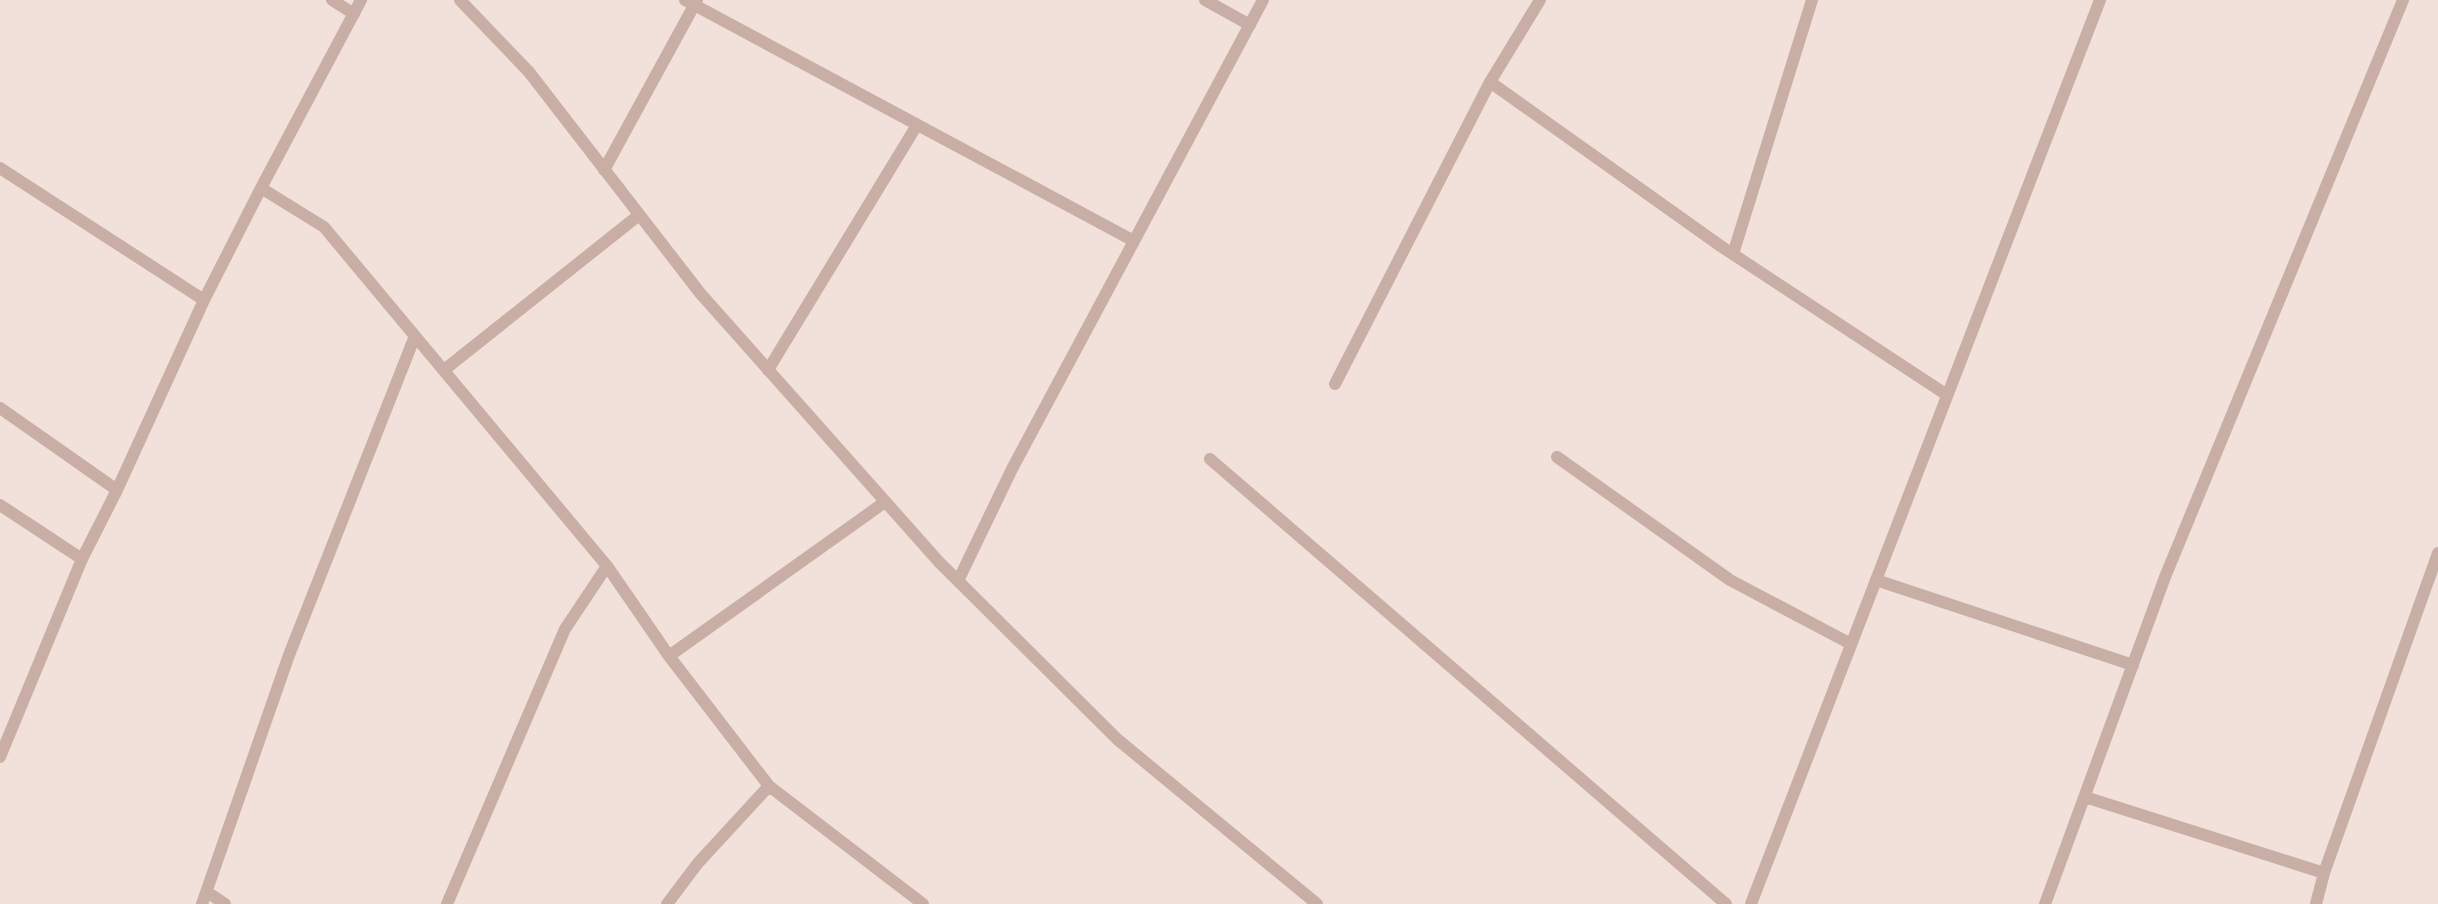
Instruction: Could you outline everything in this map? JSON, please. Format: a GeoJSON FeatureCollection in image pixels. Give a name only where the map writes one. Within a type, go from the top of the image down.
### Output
{"type":"FeatureCollection","features":[{"type":"Feature","properties":{"kind":"street"},"geometry":{"type":"LineString","coordinates":[[332,0],[354,14]]}},
{"type":"Feature","properties":{"kind":"street"},"geometry":{"type":"LineString","coordinates":[[0,757],[82,560],[117,490],[204,300],[260,188],[361,0]]}},
{"type":"Feature","properties":{"kind":"street"},"geometry":{"type":"LineString","coordinates":[[460,0],[529,72],[700,293],[885,502],[958,581],[1117,739],[1317,904]]}},
{"type":"Feature","properties":{"kind":"street"},"geometry":{"type":"LineString","coordinates":[[1205,0],[1250,25]]}},
{"type":"Feature","properties":{"kind":"street"},"geometry":{"type":"LineString","coordinates":[[958,581],[1012,468],[1263,0]]}},
{"type":"Feature","properties":{"kind":"street"},"geometry":{"type":"LineString","coordinates":[[1335,384],[1490,82],[1540,0]]}},
{"type":"Feature","properties":{"kind":"street"},"geometry":{"type":"LineString","coordinates":[[1733,254],[1812,0]]}},
{"type":"Feature","properties":{"kind":"street"},"geometry":{"type":"LineString","coordinates":[[1751,904],[2100,0]]}},
{"type":"Feature","properties":{"kind":"street"},"geometry":{"type":"LineString","coordinates":[[2045,904],[2165,577],[2403,0]]}},
{"type":"Feature","properties":{"kind":"street"},"geometry":{"type":"LineString","coordinates":[[604,170],[692,2],[1134,241]]}},
{"type":"Feature","properties":{"kind":"street"},"geometry":{"type":"LineString","coordinates":[[1490,82],[1733,254],[1947,395]]}},
{"type":"Feature","properties":{"kind":"street"},"geometry":{"type":"LineString","coordinates":[[768,370],[917,125]]}},
{"type":"Feature","properties":{"kind":"street"},"geometry":{"type":"LineString","coordinates":[[0,168],[204,300]]}},
{"type":"Feature","properties":{"kind":"street"},"geometry":{"type":"LineString","coordinates":[[260,188],[324,227],[606,566],[670,656],[769,786],[923,904]]}},
{"type":"Feature","properties":{"kind":"street"},"geometry":{"type":"LineString","coordinates":[[444,370],[639,215]]}},
{"type":"Feature","properties":{"kind":"street"},"geometry":{"type":"LineString","coordinates":[[225,904],[205,898],[289,655],[415,336]]}},
{"type":"Feature","properties":{"kind":"street"},"geometry":{"type":"LineString","coordinates":[[0,408],[117,490]]}},
{"type":"Feature","properties":{"kind":"street"},"geometry":{"type":"LineString","coordinates":[[1557,457],[1730,580],[1852,644]]}},
{"type":"Feature","properties":{"kind":"street"},"geometry":{"type":"LineString","coordinates":[[1210,459],[1726,904]]}},
{"type":"Feature","properties":{"kind":"street"},"geometry":{"type":"LineString","coordinates":[[670,656],[885,502]]}},
{"type":"Feature","properties":{"kind":"street"},"geometry":{"type":"LineString","coordinates":[[0,505],[82,560]]}},
{"type":"Feature","properties":{"kind":"street"},"geometry":{"type":"LineString","coordinates":[[2316,904],[2324,873],[2438,553]]}},
{"type":"Feature","properties":{"kind":"street"},"geometry":{"type":"LineString","coordinates":[[447,904],[566,629],[606,566]]}},
{"type":"Feature","properties":{"kind":"street"},"geometry":{"type":"LineString","coordinates":[[1876,580],[2133,665]]}},
{"type":"Feature","properties":{"kind":"street"},"geometry":{"type":"LineString","coordinates":[[668,904],[698,863],[769,786]]}},
{"type":"Feature","properties":{"kind":"street"},"geometry":{"type":"LineString","coordinates":[[2084,797],[2324,873]]}}]}
